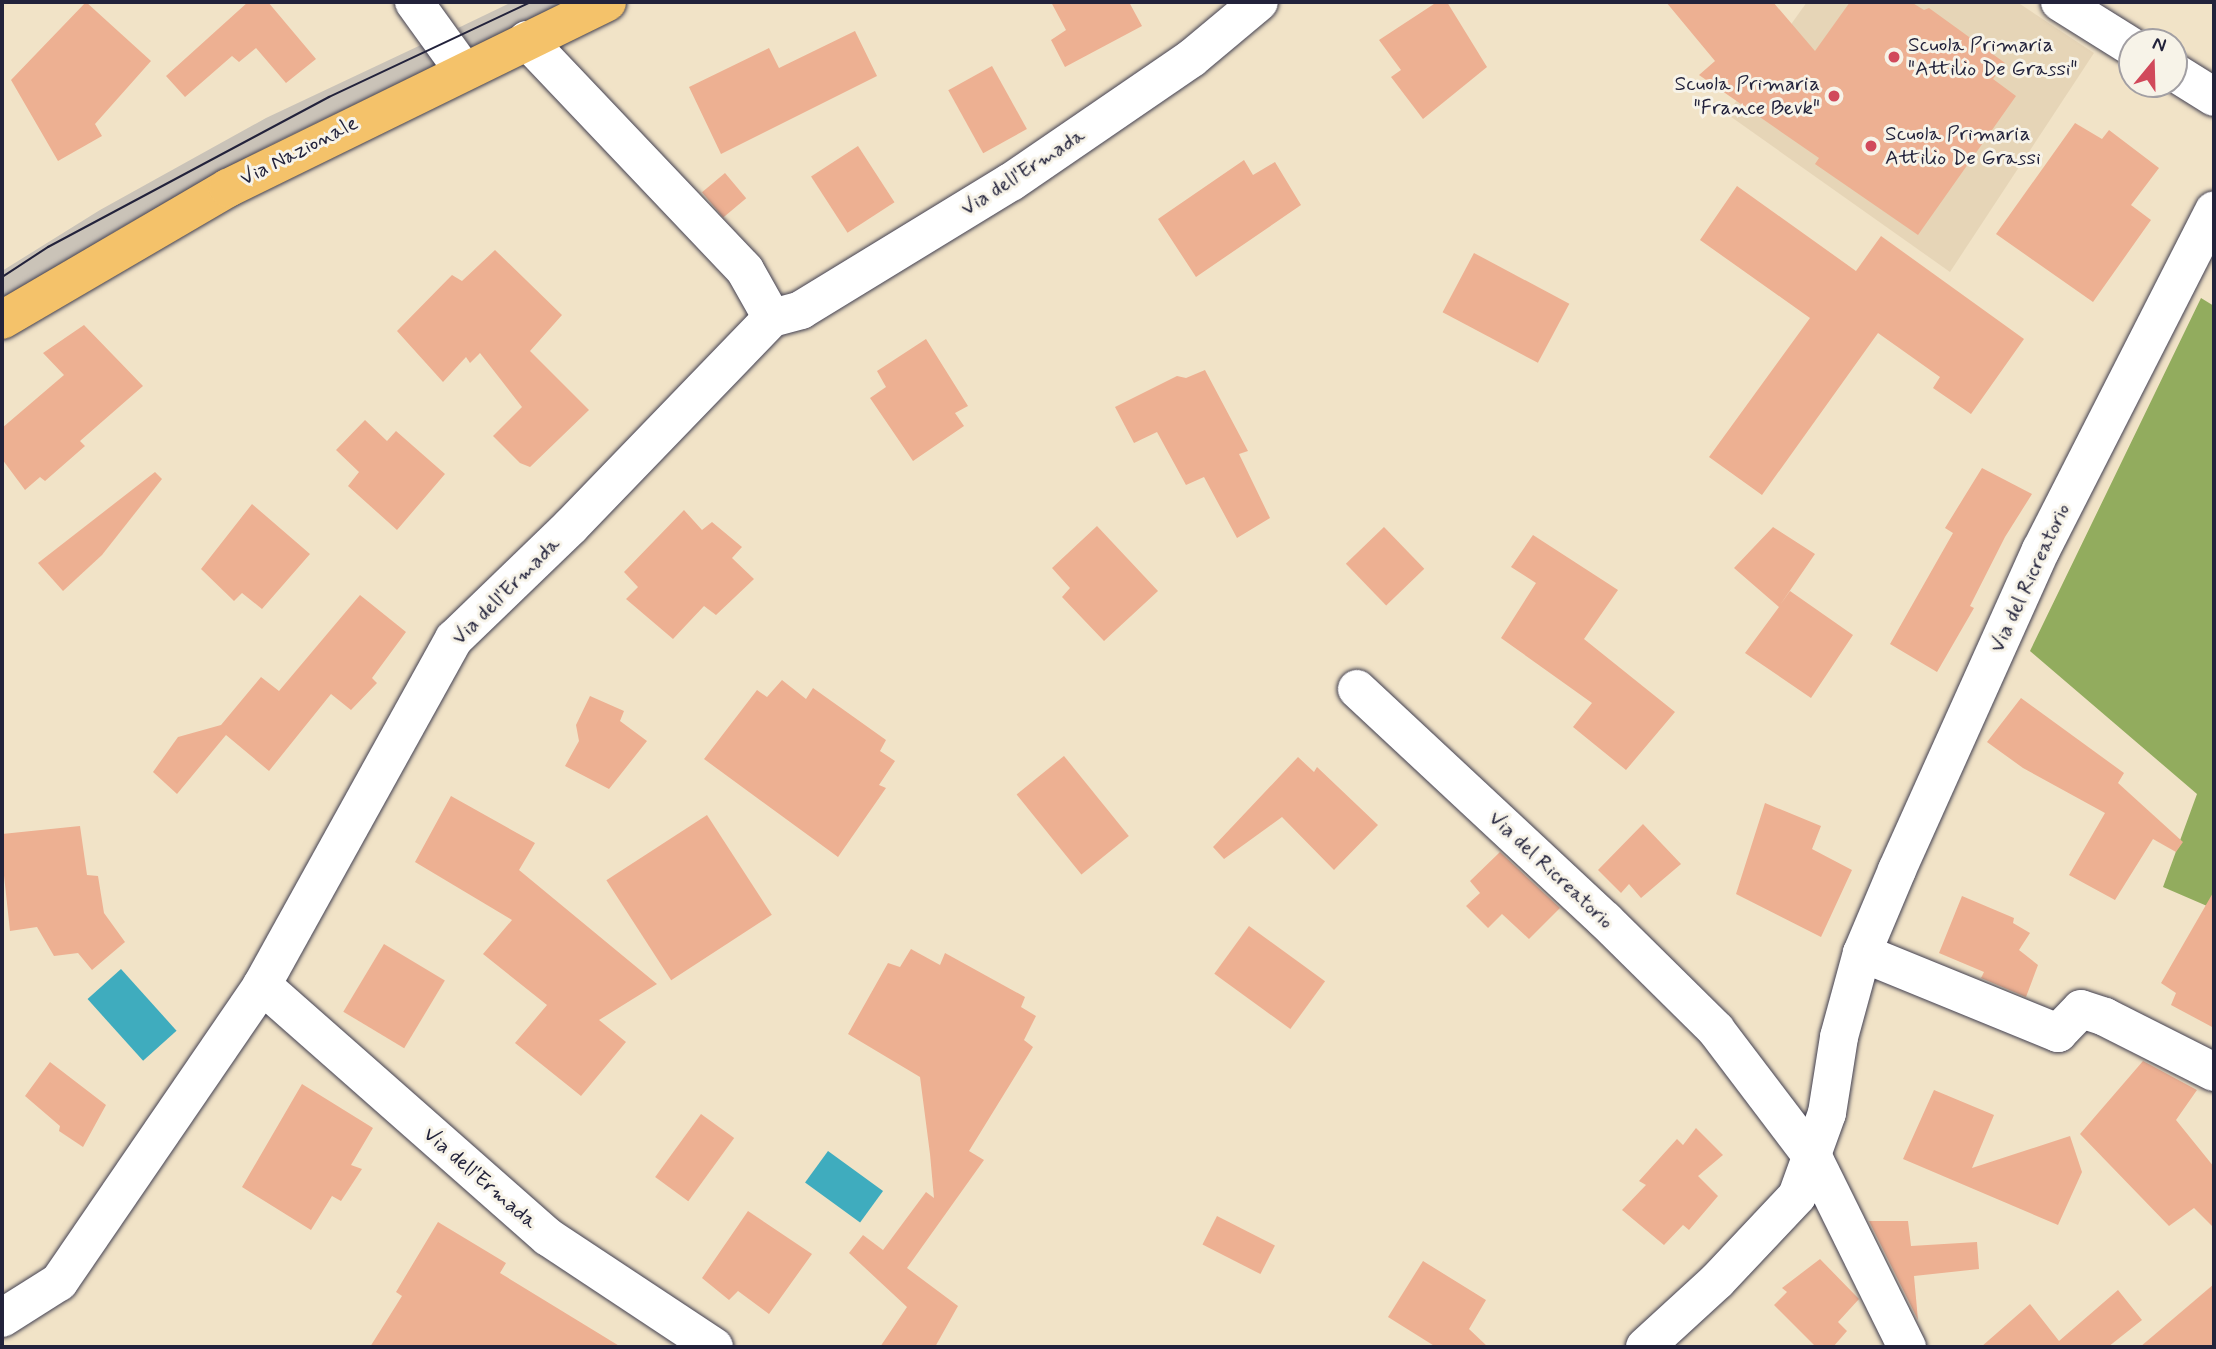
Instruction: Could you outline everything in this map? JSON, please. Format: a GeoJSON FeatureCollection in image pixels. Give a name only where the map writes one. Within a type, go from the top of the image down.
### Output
{"type":"FeatureCollection","features":[{"type":"Feature","properties":{"kind":"main road","name":"Via Nazionale"},"geometry":{"type":"LineString","coordinates":[[2,320],[228,188],[463,70],[607,2]]}},
{"type":"Feature","properties":{"kind":"street"},"geometry":{"type":"LineString","coordinates":[[414,2],[463,70]]}},
{"type":"Feature","properties":{"kind":"street","name":"Via dell'Ermada"},"geometry":{"type":"LineString","coordinates":[[2,1318],[59,1282],[262,985],[454,639],[570,527],[772,318],[801,310],[1010,183],[1192,58],[1259,2]]}},
{"type":"Feature","properties":{"kind":"street"},"geometry":{"type":"LineString","coordinates":[[2060,2],[2118,38]]}},
{"type":"Feature","properties":{"kind":"street"},"geometry":{"type":"LineString","coordinates":[[527,40],[745,270],[772,318]]}},
{"type":"Feature","properties":{"kind":"street"},"geometry":{"type":"LineString","coordinates":[[2188,81],[2214,97]]}},
{"type":"Feature","properties":{"kind":"street","name":"Via del Ricreatorio"},"geometry":{"type":"LineString","coordinates":[[1646,1347],[1717,1282],[1797,1196],[1814,1159],[1863,953],[2041,550],[2214,211]]}},
{"type":"Feature","properties":{"kind":"street","name":"Via del Ricreatorio"},"geometry":{"type":"LineString","coordinates":[[1357,689],[1605,920],[1716,1030],[1814,1159],[1907,1347]]}},
{"type":"Feature","properties":{"kind":"street"},"geometry":{"type":"LineString","coordinates":[[1863,953],[2058,1033],[2081,1009],[2105,1017],[2214,1072]]}},
{"type":"Feature","properties":{"kind":"street","name":"Via dell'Ermada"},"geometry":{"type":"LineString","coordinates":[[262,985],[548,1237],[714,1347]]}},
{"type":"Feature","properties":{"kind":"shaded area"},"geometry":{"type":"Polygon","coordinates":[[[512,2],[564,2],[471,48],[458,28],[512,2]]]}},
{"type":"Feature","properties":{"kind":"shaded area"},"geometry":{"type":"Polygon","coordinates":[[[1807,2],[2017,2],[2094,53],[1950,272],[1727,114],[1807,2]]]}},
{"type":"Feature","properties":{"kind":"shaded area"},"geometry":{"type":"Polygon","coordinates":[[[423,44],[436,65],[268,146],[115,231],[2,303],[2,271],[100,210],[266,118],[423,44]]]}},
{"type":"Feature","properties":{"kind":"green space"},"geometry":{"type":"Polygon","coordinates":[[[2201,298],[2214,306],[2214,909],[2163,887],[2197,794],[2030,651],[2201,298]]]}},
{"type":"Feature","properties":{"kind":"water"},"geometry":{"type":"Polygon","coordinates":[[[121,969],[177,1031],[143,1061],[88,999],[121,969]]]}},
{"type":"Feature","properties":{"kind":"water"},"geometry":{"type":"Polygon","coordinates":[[[828,1151],[883,1191],[860,1223],[805,1183],[828,1151]]]}},
{"type":"Feature","properties":{"kind":"building"},"geometry":{"type":"Polygon","coordinates":[[[86,2],[151,61],[95,124],[102,136],[58,161],[11,80],[86,2]]]}},
{"type":"Feature","properties":{"kind":"building"},"geometry":{"type":"Polygon","coordinates":[[[248,2],[268,2],[316,59],[286,83],[256,48],[239,62],[232,56],[185,97],[166,76],[248,2]]]}},
{"type":"Feature","properties":{"kind":"building"},"geometry":{"type":"Polygon","coordinates":[[[1051,2],[1129,2],[1142,26],[1065,67],[1051,40],[1066,30],[1051,2]]]}},
{"type":"Feature","properties":{"kind":"building"},"geometry":{"type":"Polygon","coordinates":[[[1437,2],[1447,2],[1487,67],[1423,119],[1391,77],[1401,70],[1379,40],[1437,2]]]}},
{"type":"Feature","properties":{"kind":"building"},"geometry":{"type":"Polygon","coordinates":[[[1666,2],[1773,2],[1815,51],[1850,2],[1911,2],[1924,10],[1929,8],[2005,63],[1993,79],[2016,96],[1918,235],[1815,164],[1819,158],[1699,75],[1715,61],[1666,2]]]}},
{"type":"Feature","properties":{"kind":"building"},"geometry":{"type":"Polygon","coordinates":[[[855,31],[877,76],[721,154],[689,87],[769,48],[779,68],[855,31]]]}},
{"type":"Feature","properties":{"kind":"building"},"geometry":{"type":"Polygon","coordinates":[[[992,66],[1027,129],[983,153],[948,90],[992,66]]]}},
{"type":"Feature","properties":{"kind":"building"},"geometry":{"type":"Polygon","coordinates":[[[2075,123],[2102,139],[2109,130],[2159,168],[2131,205],[2151,220],[2093,302],[1996,234],[2075,123]]]}},
{"type":"Feature","properties":{"kind":"building"},"geometry":{"type":"Polygon","coordinates":[[[858,146],[894,202],[848,233],[811,176],[858,146]]]}},
{"type":"Feature","properties":{"kind":"building"},"geometry":{"type":"Polygon","coordinates":[[[1244,160],[1253,175],[1275,162],[1301,205],[1196,277],[1158,219],[1244,160]]]}},
{"type":"Feature","properties":{"kind":"building"},"geometry":{"type":"Polygon","coordinates":[[[725,173],[746,198],[723,218],[702,192],[725,173]]]}},
{"type":"Feature","properties":{"kind":"building"},"geometry":{"type":"Polygon","coordinates":[[[1737,186],[1856,271],[1881,236],[2024,339],[1971,414],[1933,388],[1940,377],[1878,333],[1762,495],[1709,457],[1810,318],[1700,240],[1737,186]]]}},
{"type":"Feature","properties":{"kind":"building"},"geometry":{"type":"Polygon","coordinates":[[[495,250],[562,315],[530,351],[589,410],[530,467],[520,463],[493,436],[522,407],[480,353],[470,363],[466,357],[443,382],[397,331],[452,275],[462,281],[495,250]]]}},
{"type":"Feature","properties":{"kind":"building"},"geometry":{"type":"Polygon","coordinates":[[[1474,253],[1569,304],[1538,363],[1443,312],[1474,253]]]}},
{"type":"Feature","properties":{"kind":"building"},"geometry":{"type":"Polygon","coordinates":[[[84,325],[143,386],[80,441],[85,446],[45,481],[40,477],[25,490],[2,459],[2,428],[64,375],[43,353],[84,325]]]}},
{"type":"Feature","properties":{"kind":"building"},"geometry":{"type":"Polygon","coordinates":[[[926,339],[968,406],[955,413],[964,426],[913,461],[870,398],[886,387],[877,371],[926,339]]]}},
{"type":"Feature","properties":{"kind":"building"},"geometry":{"type":"Polygon","coordinates":[[[1205,370],[1248,451],[1239,454],[1270,518],[1237,538],[1204,477],[1186,485],[1157,432],[1134,443],[1115,407],[1177,376],[1186,378],[1205,370]]]}},
{"type":"Feature","properties":{"kind":"building"},"geometry":{"type":"Polygon","coordinates":[[[365,420],[387,441],[396,431],[445,474],[397,530],[348,486],[359,472],[336,450],[365,420]]]}},
{"type":"Feature","properties":{"kind":"building"},"geometry":{"type":"Polygon","coordinates":[[[1982,468],[2032,494],[2005,537],[1970,606],[1974,608],[1937,672],[1890,644],[1953,533],[1945,528],[1982,468]]]}},
{"type":"Feature","properties":{"kind":"building"},"geometry":{"type":"Polygon","coordinates":[[[155,472],[162,479],[102,555],[63,591],[38,563],[155,472]]]}},
{"type":"Feature","properties":{"kind":"building"},"geometry":{"type":"Polygon","coordinates":[[[252,504],[310,554],[262,609],[242,593],[234,601],[201,569],[252,504]]]}},
{"type":"Feature","properties":{"kind":"building"},"geometry":{"type":"Polygon","coordinates":[[[684,510],[702,530],[712,522],[742,547],[732,558],[754,579],[716,615],[704,606],[673,639],[626,599],[638,587],[624,572],[684,510]]]}},
{"type":"Feature","properties":{"kind":"building"},"geometry":{"type":"Polygon","coordinates":[[[1097,526],[1158,591],[1104,641],[1062,597],[1070,588],[1052,568],[1097,526]]]}},
{"type":"Feature","properties":{"kind":"building"},"geometry":{"type":"Polygon","coordinates":[[[1384,527],[1424,569],[1386,606],[1346,564],[1384,527]]]}},
{"type":"Feature","properties":{"kind":"building"},"geometry":{"type":"Polygon","coordinates":[[[1773,527],[1815,554],[1780,605],[1790,591],[1853,635],[1811,698],[1745,653],[1779,607],[1734,568],[1773,527]]]}},
{"type":"Feature","properties":{"kind":"building"},"geometry":{"type":"Polygon","coordinates":[[[1533,535],[1618,590],[1584,639],[1675,712],[1626,770],[1573,727],[1592,703],[1501,638],[1536,583],[1511,567],[1533,535]]]}},
{"type":"Feature","properties":{"kind":"building"},"geometry":{"type":"Polygon","coordinates":[[[360,595],[406,632],[372,678],[377,683],[351,710],[331,694],[269,771],[226,735],[177,794],[153,772],[178,737],[221,725],[261,677],[279,691],[360,595]]]}},
{"type":"Feature","properties":{"kind":"building"},"geometry":{"type":"Polygon","coordinates":[[[782,680],[806,699],[813,688],[886,740],[880,751],[895,761],[879,785],[886,788],[838,857],[704,759],[757,690],[767,697],[782,680]]]}},
{"type":"Feature","properties":{"kind":"building"},"geometry":{"type":"Polygon","coordinates":[[[590,696],[624,711],[620,721],[647,741],[609,789],[565,766],[579,741],[576,725],[590,696]]]}},
{"type":"Feature","properties":{"kind":"building"},"geometry":{"type":"Polygon","coordinates":[[[2021,698],[2124,773],[2118,783],[2183,842],[2176,852],[2153,839],[2115,900],[2069,875],[2105,813],[2023,768],[1987,742],[2021,698]]]}},
{"type":"Feature","properties":{"kind":"building"},"geometry":{"type":"Polygon","coordinates":[[[1064,756],[1129,836],[1081,874],[1017,794],[1064,756]]]}},
{"type":"Feature","properties":{"kind":"building"},"geometry":{"type":"Polygon","coordinates":[[[1298,757],[1314,772],[1317,767],[1378,825],[1334,870],[1282,817],[1224,859],[1213,847],[1298,757]]]}},
{"type":"Feature","properties":{"kind":"building"},"geometry":{"type":"Polygon","coordinates":[[[451,796],[535,843],[519,870],[657,984],[599,1020],[626,1042],[581,1096],[515,1043],[547,1005],[483,954],[512,920],[415,862],[451,796]]]}},
{"type":"Feature","properties":{"kind":"building"},"geometry":{"type":"Polygon","coordinates":[[[1765,803],[1821,826],[1812,849],[1852,870],[1821,937],[1736,894],[1765,803]]]}},
{"type":"Feature","properties":{"kind":"building"},"geometry":{"type":"Polygon","coordinates":[[[707,815],[772,915],[671,980],[606,880],[707,815]]]}},
{"type":"Feature","properties":{"kind":"building"},"geometry":{"type":"Polygon","coordinates":[[[1643,824],[1681,864],[1641,898],[1629,884],[1621,893],[1598,870],[1643,824]]]}},
{"type":"Feature","properties":{"kind":"building"},"geometry":{"type":"Polygon","coordinates":[[[80,826],[87,875],[98,876],[104,913],[125,942],[92,970],[78,953],[54,956],[37,927],[10,931],[2,857],[2,834],[80,826]]]}},
{"type":"Feature","properties":{"kind":"building"},"geometry":{"type":"Polygon","coordinates":[[[1500,852],[1560,908],[1529,939],[1502,914],[1488,928],[1466,906],[1480,893],[1470,881],[1500,852]]]}},
{"type":"Feature","properties":{"kind":"building"},"geometry":{"type":"Polygon","coordinates":[[[2214,891],[2214,1028],[2171,1005],[2176,993],[2161,983],[2214,891]]]}},
{"type":"Feature","properties":{"kind":"building"},"geometry":{"type":"Polygon","coordinates":[[[1962,896],[2014,918],[2013,923],[2030,933],[2019,950],[2038,965],[2026,997],[1981,978],[1984,972],[1939,953],[1962,896]]]}},
{"type":"Feature","properties":{"kind":"building"},"geometry":{"type":"Polygon","coordinates":[[[1249,926],[1325,981],[1290,1029],[1214,974],[1249,926]]]}},
{"type":"Feature","properties":{"kind":"building"},"geometry":{"type":"Polygon","coordinates":[[[384,944],[445,981],[404,1048],[343,1012],[384,944]]]}},
{"type":"Feature","properties":{"kind":"building"},"geometry":{"type":"Polygon","coordinates":[[[911,949],[940,965],[945,953],[1025,997],[1021,1007],[1036,1016],[1024,1040],[1033,1047],[969,1151],[984,1160],[907,1268],[958,1306],[935,1347],[880,1347],[907,1307],[849,1253],[863,1235],[883,1250],[926,1192],[934,1198],[930,1154],[920,1077],[848,1034],[888,963],[900,967],[911,949]]]}},
{"type":"Feature","properties":{"kind":"building"},"geometry":{"type":"Polygon","coordinates":[[[2143,1061],[2197,1090],[2176,1120],[2214,1167],[2214,1228],[2194,1208],[2169,1226],[2080,1134],[2143,1061]]]}},
{"type":"Feature","properties":{"kind":"building"},"geometry":{"type":"Polygon","coordinates":[[[50,1062],[106,1105],[83,1147],[59,1131],[60,1126],[25,1096],[50,1062]]]}},
{"type":"Feature","properties":{"kind":"building"},"geometry":{"type":"Polygon","coordinates":[[[302,1084],[373,1128],[351,1165],[362,1169],[341,1201],[332,1196],[311,1230],[242,1187],[302,1084]]]}},
{"type":"Feature","properties":{"kind":"building"},"geometry":{"type":"Polygon","coordinates":[[[1934,1090],[1994,1115],[1972,1168],[2070,1136],[2082,1172],[2058,1225],[1903,1159],[1934,1090]]]}},
{"type":"Feature","properties":{"kind":"building"},"geometry":{"type":"Polygon","coordinates":[[[701,1114],[734,1138],[688,1201],[655,1177],[701,1114]]]}},
{"type":"Feature","properties":{"kind":"building"},"geometry":{"type":"Polygon","coordinates":[[[1696,1128],[1723,1155],[1698,1176],[1718,1196],[1689,1230],[1683,1225],[1664,1245],[1622,1210],[1646,1185],[1639,1181],[1677,1139],[1683,1145],[1696,1128]]]}},
{"type":"Feature","properties":{"kind":"building"},"geometry":{"type":"Polygon","coordinates":[[[748,1211],[812,1254],[769,1314],[738,1291],[729,1300],[702,1278],[748,1211]]]}},
{"type":"Feature","properties":{"kind":"building"},"geometry":{"type":"Polygon","coordinates":[[[1217,1216],[1275,1246],[1260,1274],[1202,1245],[1217,1216]]]}},
{"type":"Feature","properties":{"kind":"building"},"geometry":{"type":"Polygon","coordinates":[[[1869,1221],[1908,1221],[1911,1246],[1977,1242],[1979,1269],[1914,1276],[1918,1320],[1869,1221]]]}},
{"type":"Feature","properties":{"kind":"building"},"geometry":{"type":"Polygon","coordinates":[[[438,1222],[506,1263],[500,1273],[621,1347],[370,1347],[402,1296],[396,1292],[438,1222]]]}},
{"type":"Feature","properties":{"kind":"building"},"geometry":{"type":"Polygon","coordinates":[[[1820,1259],[1859,1299],[1838,1322],[1847,1331],[1833,1347],[1816,1347],[1774,1305],[1787,1292],[1782,1288],[1820,1259]]]}},
{"type":"Feature","properties":{"kind":"building"},"geometry":{"type":"Polygon","coordinates":[[[1423,1261],[1486,1300],[1469,1329],[1488,1347],[1436,1347],[1388,1317],[1423,1261]]]}},
{"type":"Feature","properties":{"kind":"building"},"geometry":{"type":"Polygon","coordinates":[[[2214,1284],[2214,1347],[2140,1347],[2214,1284]]]}},
{"type":"Feature","properties":{"kind":"building"},"geometry":{"type":"Polygon","coordinates":[[[2118,1290],[2142,1320],[2108,1347],[1981,1347],[2030,1304],[2059,1341],[2118,1290]]]}},
{"type":"Feature","properties":{"kind":"tram line"},"geometry":{"type":"LineString","coordinates":[[2,277],[48,247],[329,97],[531,2]]}},
{"type":"Feature","properties":{"kind":"place","name":"Scuola Primaria \"Attilio De Grassi\""},"geometry":{"type":"Point","coordinates":[1894,57]}},
{"type":"Feature","properties":{"kind":"place","name":"Scuola Primaria \"France Bevk\""},"geometry":{"type":"Point","coordinates":[1834,96]}},
{"type":"Feature","properties":{"kind":"place","name":"Scuola Primaria Attilio De Grassi"},"geometry":{"type":"Point","coordinates":[1871,146]}}]}
